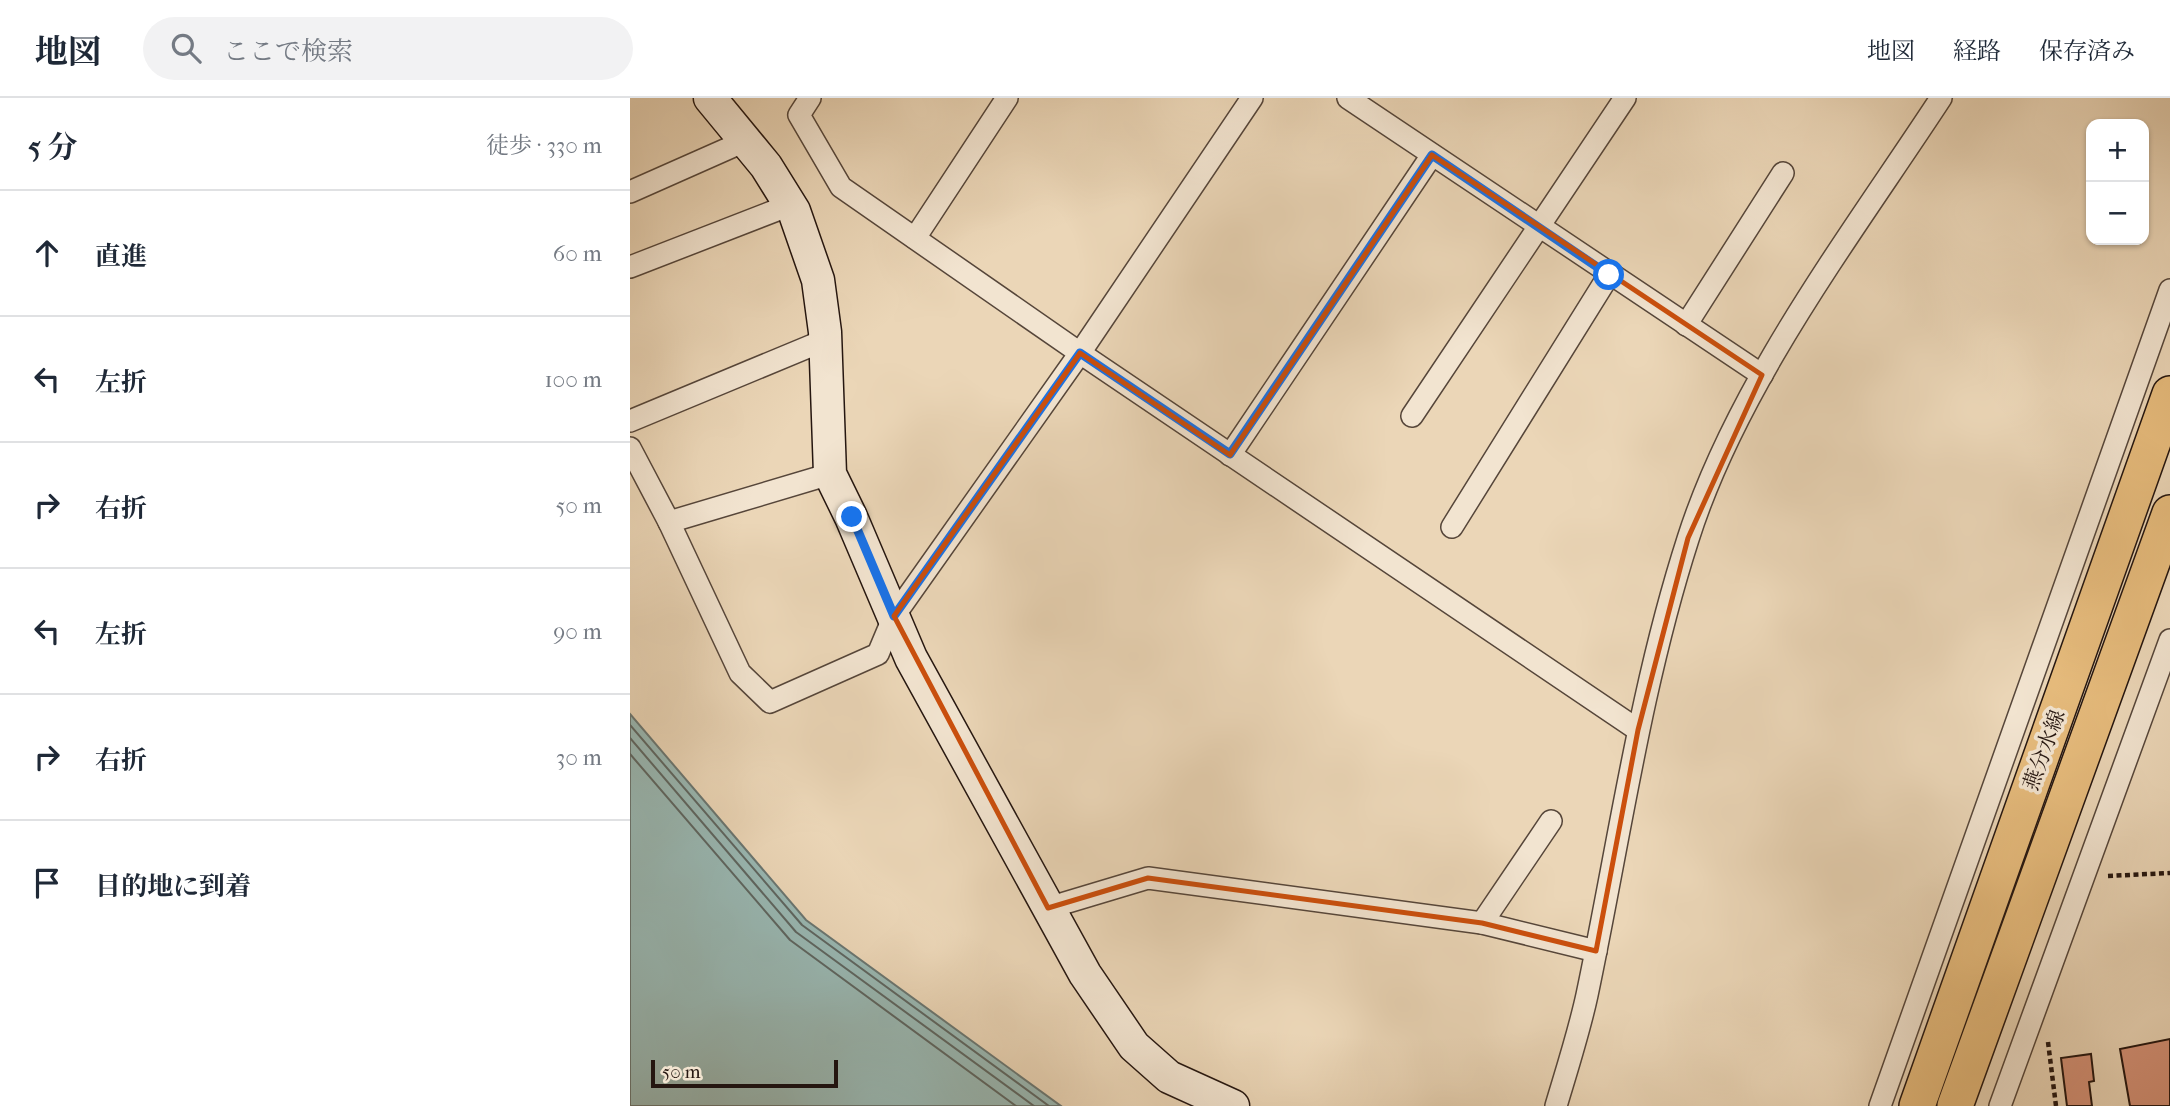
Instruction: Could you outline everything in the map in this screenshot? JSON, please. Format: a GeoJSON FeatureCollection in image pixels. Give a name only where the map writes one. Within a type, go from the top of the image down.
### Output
{"type":"FeatureCollection","features":[{"type":"Feature","properties":{"kind":"main road","name":"燕分水線"},"geometry":{"type":"LineString","coordinates":[[1917,1106],[2170,394]]}},
{"type":"Feature","properties":{"kind":"main road","name":"燕分水線"},"geometry":{"type":"LineString","coordinates":[[1955,1106],[2170,513]]}},
{"type":"Feature","properties":{"kind":"street"},"geometry":{"type":"LineString","coordinates":[[710,98],[766,166],[790,205],[818,280],[825,340],[830,474],[911,658],[1085,974],[1134,1046],[1169,1077],[1233,1106]]}},
{"type":"Feature","properties":{"kind":"street"},"geometry":{"type":"LineString","coordinates":[[810,98],[799,115],[841,187],[1080,353],[1638,730]]}},
{"type":"Feature","properties":{"kind":"street"},"geometry":{"type":"LineString","coordinates":[[915,238],[1007,98]]}},
{"type":"Feature","properties":{"kind":"street"},"geometry":{"type":"LineString","coordinates":[[630,448],[669,522],[740,674],[770,702],[878,654],[894,616],[1080,353],[1252,98]]}},
{"type":"Feature","properties":{"kind":"street"},"geometry":{"type":"LineString","coordinates":[[1412,416],[1625,98]]}},
{"type":"Feature","properties":{"kind":"street"},"geometry":{"type":"LineString","coordinates":[[1556,1106],[1595,951],[1638,730],[1688,538],[1725,449],[1762,375],[1941,98]]}},
{"type":"Feature","properties":{"kind":"street"},"geometry":{"type":"LineString","coordinates":[[1353,99],[1609,275],[1762,375]]}},
{"type":"Feature","properties":{"kind":"street"},"geometry":{"type":"LineString","coordinates":[[630,192],[745,141]]}},
{"type":"Feature","properties":{"kind":"street"},"geometry":{"type":"LineString","coordinates":[[1230,454],[1432,155]]}},
{"type":"Feature","properties":{"kind":"street"},"geometry":{"type":"LineString","coordinates":[[1686,325],[1783,173]]}},
{"type":"Feature","properties":{"kind":"street"},"geometry":{"type":"LineString","coordinates":[[630,267],[790,205]]}},
{"type":"Feature","properties":{"kind":"street"},"geometry":{"type":"LineString","coordinates":[[1452,527],[1609,275]]}},
{"type":"Feature","properties":{"kind":"street"},"geometry":{"type":"LineString","coordinates":[[1880,1106],[2170,290]]}},
{"type":"Feature","properties":{"kind":"street"},"geometry":{"type":"LineString","coordinates":[[630,421],[825,340]]}},
{"type":"Feature","properties":{"kind":"street"},"geometry":{"type":"LineString","coordinates":[[669,522],[830,474]]}},
{"type":"Feature","properties":{"kind":"street"},"geometry":{"type":"LineString","coordinates":[[2000,1106],[2170,639]]}},
{"type":"Feature","properties":{"kind":"street"},"geometry":{"type":"LineString","coordinates":[[1482,923],[1551,821]]}},
{"type":"Feature","properties":{"kind":"street"},"geometry":{"type":"LineString","coordinates":[[1048,908],[1147,878],[1482,923],[1595,951]]}},
{"type":"Feature","properties":{"kind":"path"},"geometry":{"type":"LineString","coordinates":[[2083,877],[2170,873]]}},
{"type":"Feature","properties":{"kind":"path"},"geometry":{"type":"LineString","coordinates":[[2029,1026],[2046,1032],[2056,1106]]}},
{"type":"Feature","properties":{"kind":"highlighted area"},"geometry":{"type":"Polygon","coordinates":[[[1432,155],[1762,375],[1688,538],[1638,730],[1596,951],[1482,923],[1148,878],[1048,908],[894,616],[1080,353],[1230,455],[1432,155]]]}},
{"type":"Feature","properties":{"kind":"water"},"geometry":{"type":"Polygon","coordinates":[[[630,714],[806,920],[1061,1106],[630,1106],[630,714]]]}},
{"type":"Feature","properties":{"kind":"building"},"geometry":{"type":"Polygon","coordinates":[[[2170,1039],[2170,1106],[2130,1106],[2120,1049],[2170,1039]]]}},
{"type":"Feature","properties":{"kind":"building"},"geometry":{"type":"Polygon","coordinates":[[[2091,1054],[2094,1081],[2089,1082],[2092,1106],[2067,1106],[2061,1058],[2091,1054]]]}},
{"type":"Feature","properties":{"kind":"route"},"geometry":{"type":"LineString","coordinates":[[852,517],[894,616],[1080,353],[1230,454],[1432,155],[1609,275]]}}]}
